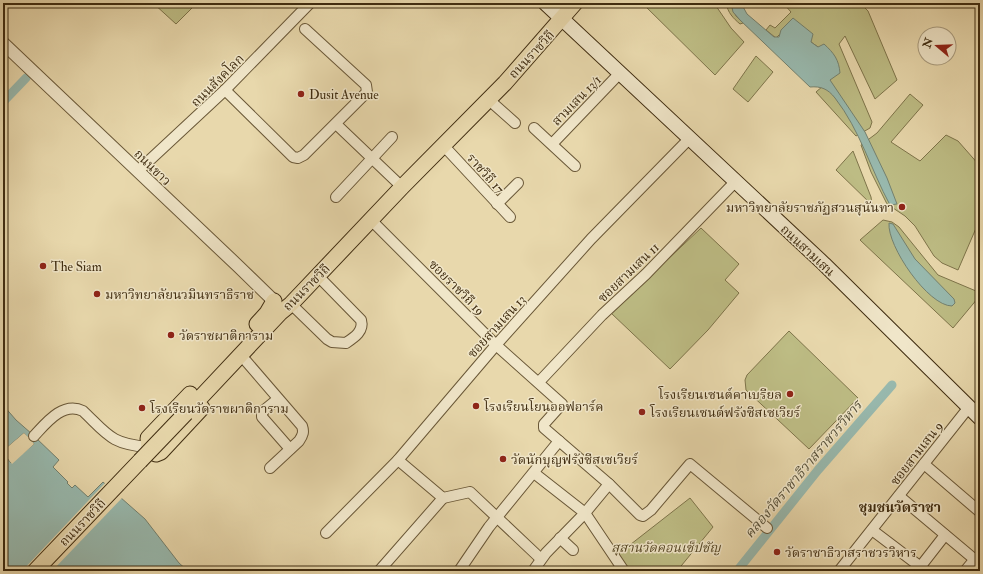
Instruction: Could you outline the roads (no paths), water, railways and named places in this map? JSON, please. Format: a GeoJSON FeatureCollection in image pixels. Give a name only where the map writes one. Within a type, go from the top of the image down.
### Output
{"type":"FeatureCollection","features":[{"type":"Feature","properties":{"kind":"main road","name":"ถนนสามเสน"},"geometry":{"type":"LineString","coordinates":[[545,3],[924,362],[980,418]]}},
{"type":"Feature","properties":{"kind":"main road","name":"ถนนราชวิถี"},"geometry":{"type":"LineString","coordinates":[[35,571],[186,412],[282,306],[318,276],[488,99],[576,3]]}},
{"type":"Feature","properties":{"kind":"main road"},"geometry":{"type":"LineString","coordinates":[[282,306],[276,330],[161,452],[157,454],[152,452],[148,447],[148,438],[268,312],[282,306]]}},
{"type":"Feature","properties":{"kind":"street","name":"ถนนสังคโลก"},"geometry":{"type":"LineString","coordinates":[[138,171],[225,90],[310,3]]}},
{"type":"Feature","properties":{"kind":"street"},"geometry":{"type":"LineString","coordinates":[[225,90],[293,157],[298,158],[304,155],[336,124],[367,92],[368,89],[366,85],[305,29]]}},
{"type":"Feature","properties":{"kind":"street","name":"ถนนขาว"},"geometry":{"type":"LineString","coordinates":[[3,43],[282,306]]}},
{"type":"Feature","properties":{"kind":"street","name":"สามเสน 13/1"},"geometry":{"type":"LineString","coordinates":[[552,144],[620,74]]}},
{"type":"Feature","properties":{"kind":"street"},"geometry":{"type":"LineString","coordinates":[[488,99],[515,123]]}},
{"type":"Feature","properties":{"kind":"street"},"geometry":{"type":"LineString","coordinates":[[336,124],[402,187]]}},
{"type":"Feature","properties":{"kind":"street","name":"สามเสน 13/1"},"geometry":{"type":"LineString","coordinates":[[534,128],[575,166]]}},
{"type":"Feature","properties":{"kind":"street"},"geometry":{"type":"LineString","coordinates":[[336,197],[392,137]]}},
{"type":"Feature","properties":{"kind":"street","name":"ซอยสามเสน 13"},"geometry":{"type":"LineString","coordinates":[[326,533],[398,460],[496,345],[591,238],[689,139]]}},
{"type":"Feature","properties":{"kind":"street","name":"ราชวิถี 17"},"geometry":{"type":"LineString","coordinates":[[443,145],[496,204],[510,217]]}},
{"type":"Feature","properties":{"kind":"street","name":"ซอยสามเสน 11"},"geometry":{"type":"LineString","coordinates":[[539,382],[602,315],[650,269],[735,182]]}},
{"type":"Feature","properties":{"kind":"street"},"geometry":{"type":"LineString","coordinates":[[496,204],[518,183]]}},
{"type":"Feature","properties":{"kind":"street","name":"ซอยราชวิถี 19"},"geometry":{"type":"LineString","coordinates":[[371,220],[496,345],[562,404],[543,425],[545,429],[559,441]]}},
{"type":"Feature","properties":{"kind":"street"},"geometry":{"type":"LineString","coordinates":[[282,306],[332,342],[346,343],[361,330],[361,320],[318,276]]}},
{"type":"Feature","properties":{"kind":"street"},"geometry":{"type":"LineString","coordinates":[[246,361],[302,426],[303,430],[303,435],[270,468]]}},
{"type":"Feature","properties":{"kind":"street"},"geometry":{"type":"LineString","coordinates":[[278,399],[262,412],[262,417],[290,449]]}},
{"type":"Feature","properties":{"kind":"street","name":"ซอยสามเสน 9"},"geometry":{"type":"LineString","coordinates":[[839,571],[969,407]]}},
{"type":"Feature","properties":{"kind":"street"},"geometry":{"type":"LineString","coordinates":[[34,436],[57,413],[72,408],[78,408],[110,437],[119,443],[148,447]]}},
{"type":"Feature","properties":{"kind":"street"},"geometry":{"type":"LineString","coordinates":[[460,571],[497,517],[559,441],[609,484],[643,516],[651,510],[688,465],[692,464],[767,528]]}},
{"type":"Feature","properties":{"kind":"street"},"geometry":{"type":"LineString","coordinates":[[398,460],[443,498]]}},
{"type":"Feature","properties":{"kind":"street"},"geometry":{"type":"LineString","coordinates":[[924,464],[980,512]]}},
{"type":"Feature","properties":{"kind":"street"},"geometry":{"type":"LineString","coordinates":[[534,473],[585,513],[624,571]]}},
{"type":"Feature","properties":{"kind":"street"},"geometry":{"type":"LineString","coordinates":[[533,571],[541,559],[585,513],[609,484]]}},
{"type":"Feature","properties":{"kind":"street"},"geometry":{"type":"LineString","coordinates":[[379,571],[443,498],[469,492],[541,559]]}},
{"type":"Feature","properties":{"kind":"street"},"geometry":{"type":"LineString","coordinates":[[899,496],[977,561],[965,571]]}},
{"type":"Feature","properties":{"kind":"street"},"geometry":{"type":"LineString","coordinates":[[872,530],[922,570],[945,535]]}},
{"type":"Feature","properties":{"kind":"street"},"geometry":{"type":"LineString","coordinates":[[560,538],[572,550]]}},
{"type":"Feature","properties":{"kind":"water"},"geometry":{"type":"Polygon","coordinates":[[[731,3],[741,3],[747,14],[774,37],[779,37],[781,30],[793,18],[813,34],[811,42],[818,47],[824,44],[831,50],[837,60],[840,73],[830,80],[865,132],[887,178],[897,204],[890,205],[851,123],[835,98],[830,92],[824,89],[810,87],[740,20],[733,12],[731,3]]]}},
{"type":"Feature","properties":{"kind":"water"},"geometry":{"type":"Polygon","coordinates":[[[889,223],[893,224],[915,259],[954,299],[955,303],[952,306],[942,303],[932,296],[921,286],[911,273],[895,246],[890,233],[889,223]]]}},
{"type":"Feature","properties":{"kind":"water"},"geometry":{"type":"Polygon","coordinates":[[[3,405],[16,420],[32,434],[28,438],[24,433],[3,451],[3,405]]]}},
{"type":"Feature","properties":{"kind":"water"},"geometry":{"type":"Polygon","coordinates":[[[35,437],[59,460],[53,467],[72,488],[75,485],[88,497],[103,482],[145,519],[179,563],[188,571],[3,571],[3,453],[11,463],[34,444],[31,440],[35,437]]]}},
{"type":"Feature","properties":{"kind":"waterway"},"geometry":{"type":"LineString","coordinates":[[3,102],[26,78]]}},
{"type":"Feature","properties":{"kind":"waterway","name":"คลองวัดราชาธิวาสราชวรวิหาร"},"geometry":{"type":"LineString","coordinates":[[737,571],[818,470],[892,385]]}},
{"type":"Feature","properties":{"kind":"place","name":"Dusit Avenue"},"geometry":{"type":"Point","coordinates":[301,94]}},
{"type":"Feature","properties":{"kind":"place","name":"มหาวิทยาลัยราชภัฏสวนสุนันทา"},"geometry":{"type":"Point","coordinates":[902,207]}},
{"type":"Feature","properties":{"kind":"place","name":"The Siam"},"geometry":{"type":"Point","coordinates":[43,266]}},
{"type":"Feature","properties":{"kind":"place","name":"มหาวิทยาลัยนวมินทราธิราช"},"geometry":{"type":"Point","coordinates":[97,294]}},
{"type":"Feature","properties":{"kind":"place","name":"วัดราชผาติการาม"},"geometry":{"type":"Point","coordinates":[171,335]}},
{"type":"Feature","properties":{"kind":"place","name":"โรงเรียนเซนต์คาเบรียล"},"geometry":{"type":"Point","coordinates":[790,394]}},
{"type":"Feature","properties":{"kind":"place","name":"โรงเรียนโยนออฟอาร์ค"},"geometry":{"type":"Point","coordinates":[476,406]}},
{"type":"Feature","properties":{"kind":"place","name":"โรงเรียนวัดราขผาติการาม"},"geometry":{"type":"Point","coordinates":[142,408]}},
{"type":"Feature","properties":{"kind":"place","name":"โรงเรียนเซนต์ฟรังซีสเซเวียร์"},"geometry":{"type":"Point","coordinates":[642,412]}},
{"type":"Feature","properties":{"kind":"place","name":"วัดนักบุญฟรังซีสเซเวียร์"},"geometry":{"type":"Point","coordinates":[503,459]}},
{"type":"Feature","properties":{"kind":"place","name":"วัดราชาธิวาสราชวรวิหาร"},"geometry":{"type":"Point","coordinates":[777,552]}},
{"type":"Feature","properties":{"kind":"district","name":"ชุมชนวัดราชา"},"geometry":{"type":"Point","coordinates":[900,507]}},
{"type":"Feature","properties":{"kind":"park label","name":"สุสานวัดคอนเซ็ปชัญ"},"geometry":{"type":"Point","coordinates":[666,547]}}]}
